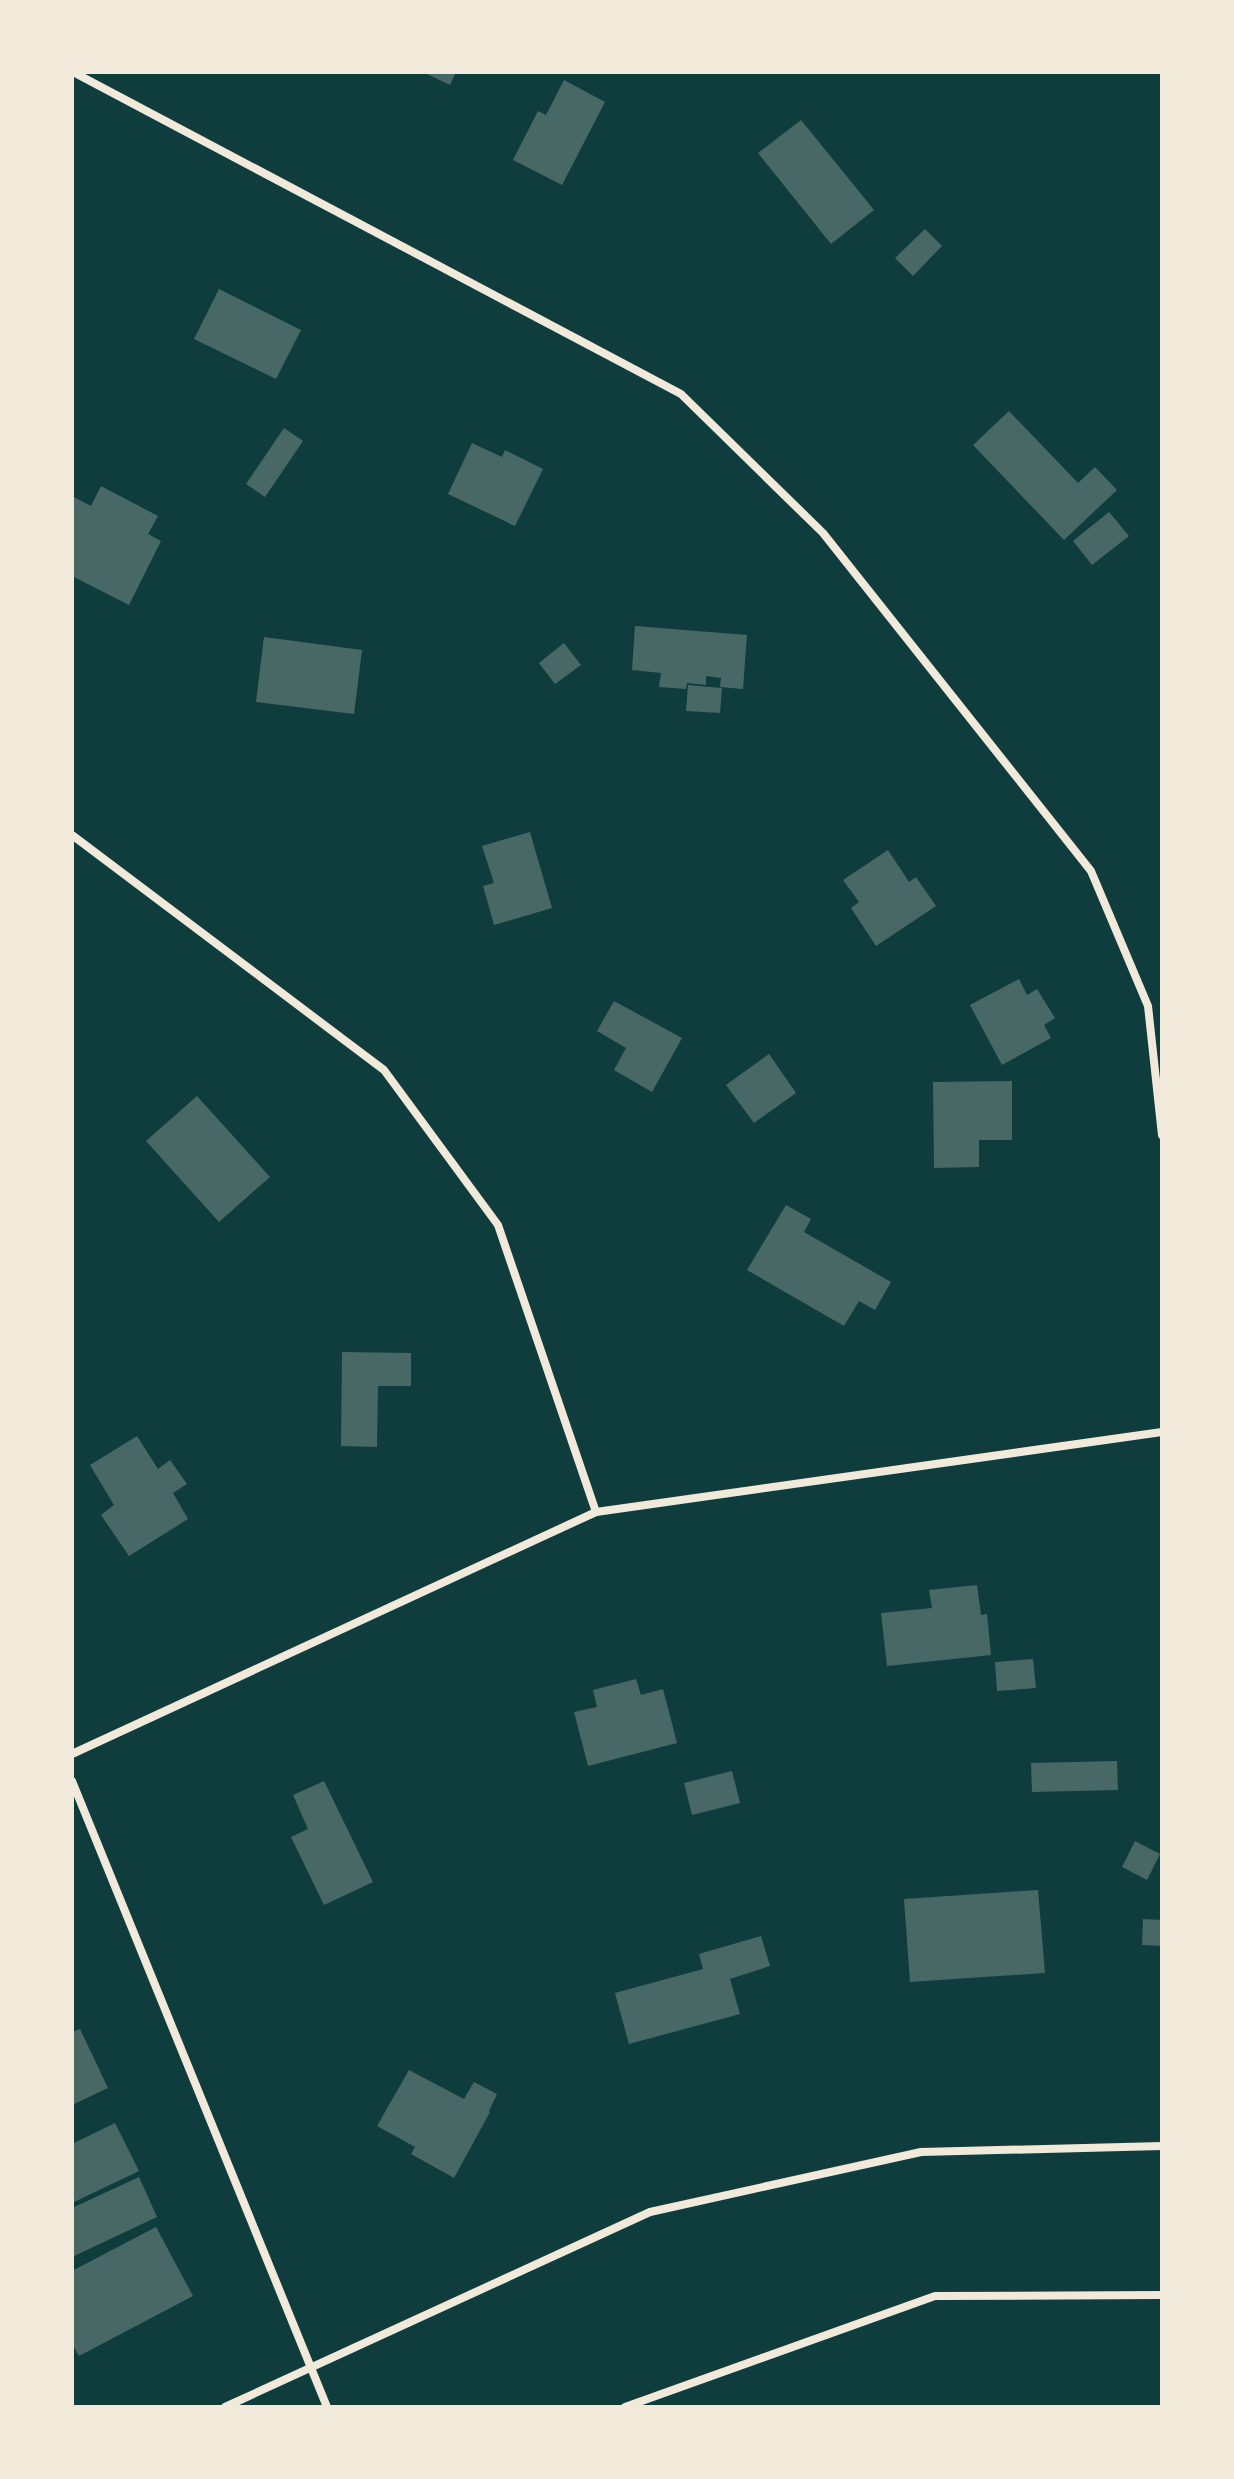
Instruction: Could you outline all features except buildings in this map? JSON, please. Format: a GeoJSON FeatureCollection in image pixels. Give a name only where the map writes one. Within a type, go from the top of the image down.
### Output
{"type":"FeatureCollection","features":[{"type":"Feature","properties":{"kind":"street"},"geometry":{"type":"LineString","coordinates":[[73,72],[681,394],[801,511],[823,533],[1091,871],[1148,1006],[1162,1135]]}},
{"type":"Feature","properties":{"kind":"street"},"geometry":{"type":"LineString","coordinates":[[72,835],[384,1070],[498,1225],[596,1512]]}},
{"type":"Feature","properties":{"kind":"street"},"geometry":{"type":"LineString","coordinates":[[72,1754],[596,1512],[1162,1432]]}},
{"type":"Feature","properties":{"kind":"street"},"geometry":{"type":"LineString","coordinates":[[72,1781],[327,2407]]}},
{"type":"Feature","properties":{"kind":"street"},"geometry":{"type":"LineString","coordinates":[[225,2407],[650,2212],[921,2152],[1162,2146]]}},
{"type":"Feature","properties":{"kind":"street"},"geometry":{"type":"LineString","coordinates":[[625,2407],[935,2296],[1162,2295]]}}]}
